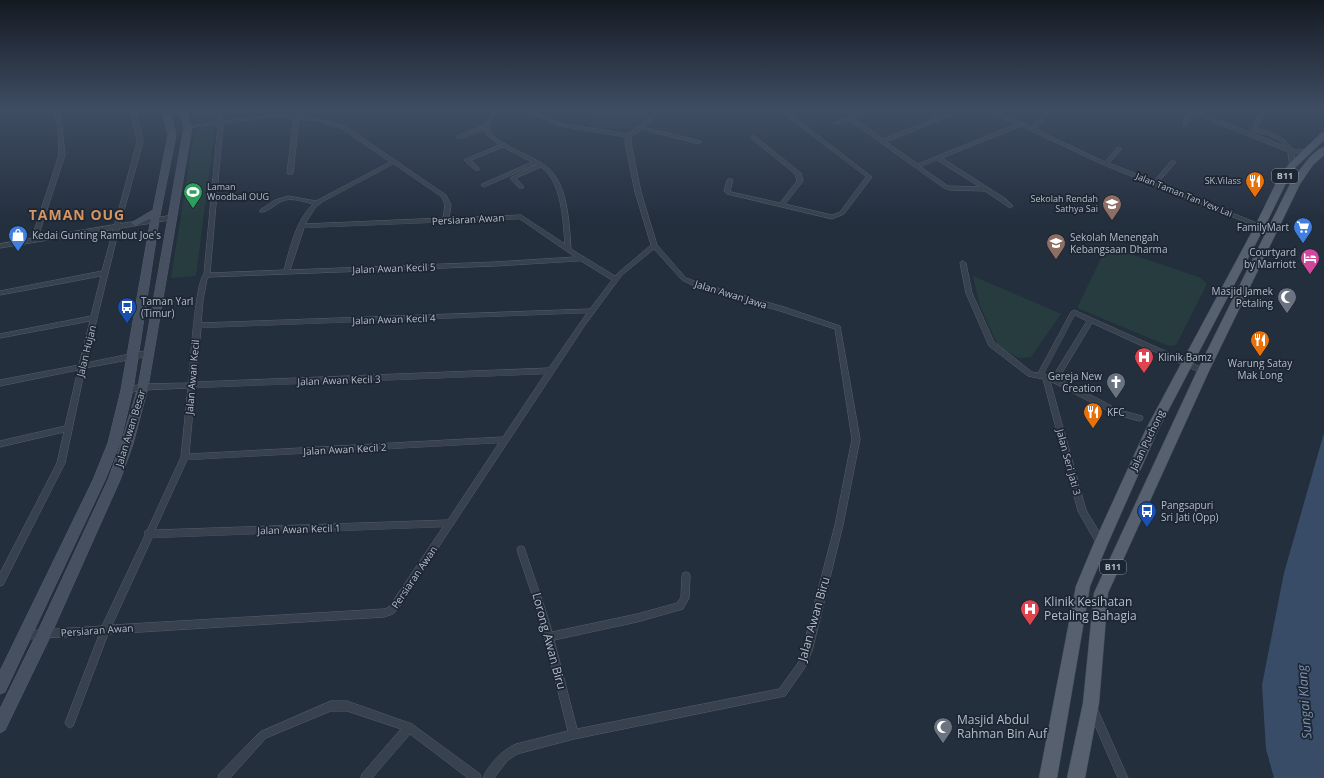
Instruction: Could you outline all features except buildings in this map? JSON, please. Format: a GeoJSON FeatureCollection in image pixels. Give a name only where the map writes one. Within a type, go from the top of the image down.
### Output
{"type":"FeatureCollection","features":[{"type":"Feature","properties":{"kind":"main road","name":"Jalan Awan Besar"},"geometry":{"type":"LineString","coordinates":[[0,687],[99,480],[114,443],[127,390],[155,220],[170,146]]}},
{"type":"Feature","properties":{"kind":"main road","name":"Jalan Awan Besar"},"geometry":{"type":"LineString","coordinates":[[0,725],[44,634],[114,480],[127,444],[143,387],[185,146]]}},
{"type":"Feature","properties":{"kind":"main road","name":"Jalan Puchong"},"geometry":{"type":"LineString","coordinates":[[1048,778],[1083,586],[1152,429],[1260,226],[1283,179],[1292,166],[1312,146]]}},
{"type":"Feature","properties":{"kind":"main road","name":"B11"},"geometry":{"type":"LineString","coordinates":[[1076,778],[1091,703],[1101,593],[1203,371],[1295,184],[1304,170],[1324,150]]}},
{"type":"Feature","properties":{"kind":"main road"},"geometry":{"type":"LineString","coordinates":[[135,223],[155,220]]}},
{"type":"Feature","properties":{"kind":"main road"},"geometry":{"type":"LineString","coordinates":[[135,223],[155,220]]}},
{"type":"Feature","properties":{"kind":"street"},"geometry":{"type":"LineString","coordinates":[[34,240],[62,155],[61,146]]}},
{"type":"Feature","properties":{"kind":"street","name":"Jalan Hujan"},"geometry":{"type":"LineString","coordinates":[[0,582],[61,464],[82,366],[116,225],[139,146]]}},
{"type":"Feature","properties":{"kind":"street","name":"Jalan Awan Kecil"},"geometry":{"type":"LineString","coordinates":[[70,723],[106,630],[148,534],[185,457],[197,326],[204,278],[207,275],[219,146]]}},
{"type":"Feature","properties":{"kind":"street"},"geometry":{"type":"LineString","coordinates":[[290,173],[293,146]]}},
{"type":"Feature","properties":{"kind":"street"},"geometry":{"type":"LineString","coordinates":[[371,146],[444,196],[448,205],[446,220]]}},
{"type":"Feature","properties":{"kind":"street"},"geometry":{"type":"LineString","coordinates":[[477,169],[467,160],[500,146]]}},
{"type":"Feature","properties":{"kind":"street"},"geometry":{"type":"LineString","coordinates":[[506,146],[536,162],[552,173],[558,187],[563,206],[568,249]]}},
{"type":"Feature","properties":{"kind":"street","name":"Jalan Awan Jawa"},"geometry":{"type":"LineString","coordinates":[[629,146],[638,192],[654,246],[684,279],[698,285],[782,309],[838,328]]}},
{"type":"Feature","properties":{"kind":"street"},"geometry":{"type":"LineString","coordinates":[[764,146],[798,173],[800,181],[781,205]]}},
{"type":"Feature","properties":{"kind":"street"},"geometry":{"type":"LineString","coordinates":[[730,180],[727,191],[729,192],[827,217],[835,217],[842,213],[869,177],[829,146]]}},
{"type":"Feature","properties":{"kind":"street"},"geometry":{"type":"LineString","coordinates":[[890,146],[950,188],[987,189]]}},
{"type":"Feature","properties":{"kind":"street"},"geometry":{"type":"LineString","coordinates":[[918,166],[967,146]]}},
{"type":"Feature","properties":{"kind":"street","name":"Jalan Taman Tan Yew Lai"},"geometry":{"type":"LineString","coordinates":[[1069,146],[1106,164],[1272,231]]}},
{"type":"Feature","properties":{"kind":"street"},"geometry":{"type":"LineString","coordinates":[[1280,146],[1291,151],[1306,152]]}},
{"type":"Feature","properties":{"kind":"street"},"geometry":{"type":"LineString","coordinates":[[1289,146],[1293,156],[1292,166]]}},
{"type":"Feature","properties":{"kind":"street"},"geometry":{"type":"LineString","coordinates":[[1106,164],[1119,149]]}},
{"type":"Feature","properties":{"kind":"street"},"geometry":{"type":"LineString","coordinates":[[938,158],[1004,200],[1010,206]]}},
{"type":"Feature","properties":{"kind":"street"},"geometry":{"type":"LineString","coordinates":[[287,271],[308,212],[317,203],[394,162]]}},
{"type":"Feature","properties":{"kind":"street"},"geometry":{"type":"LineString","coordinates":[[484,185],[536,162]]}},
{"type":"Feature","properties":{"kind":"street"},"geometry":{"type":"LineString","coordinates":[[1155,183],[1173,162]]}},
{"type":"Feature","properties":{"kind":"street"},"geometry":{"type":"LineString","coordinates":[[521,187],[513,178],[542,166]]}},
{"type":"Feature","properties":{"kind":"street"},"geometry":{"type":"LineString","coordinates":[[262,211],[278,200],[286,198],[317,203]]}},
{"type":"Feature","properties":{"kind":"street"},"geometry":{"type":"LineString","coordinates":[[155,220],[173,217]]}},
{"type":"Feature","properties":{"kind":"street","name":"Persiaran Awan"},"geometry":{"type":"LineString","coordinates":[[302,226],[521,217],[582,259],[616,279]]}},
{"type":"Feature","properties":{"kind":"street"},"geometry":{"type":"LineString","coordinates":[[0,246],[116,225],[135,223]]}},
{"type":"Feature","properties":{"kind":"street","name":"Persiaran Awan"},"geometry":{"type":"LineString","coordinates":[[25,635],[386,613],[394,607],[550,371],[616,279],[654,246]]}},
{"type":"Feature","properties":{"kind":"street","name":"Jalan Awan Kecil 5"},"geometry":{"type":"LineString","coordinates":[[207,275],[495,264],[582,259]]}},
{"type":"Feature","properties":{"kind":"street"},"geometry":{"type":"LineString","coordinates":[[963,264],[969,294],[992,344],[1030,374],[1055,379],[1117,412],[1139,418]]}},
{"type":"Feature","properties":{"kind":"street"},"geometry":{"type":"LineString","coordinates":[[0,294],[105,273]]}},
{"type":"Feature","properties":{"kind":"street","name":"Jalan Awan Kecil 4"},"geometry":{"type":"LineString","coordinates":[[197,326],[592,312]]}},
{"type":"Feature","properties":{"kind":"street"},"geometry":{"type":"LineString","coordinates":[[1043,376],[1074,312],[1203,371]]}},
{"type":"Feature","properties":{"kind":"street"},"geometry":{"type":"LineString","coordinates":[[0,336],[94,318]]}},
{"type":"Feature","properties":{"kind":"street"},"geometry":{"type":"LineString","coordinates":[[1055,379],[1091,320]]}},
{"type":"Feature","properties":{"kind":"street","name":"Jalan Awan Biru"},"geometry":{"type":"LineString","coordinates":[[488,778],[501,762],[514,750],[574,734],[782,692],[801,666],[807,652],[839,525],[856,439],[838,328]]}},
{"type":"Feature","properties":{"kind":"street"},"geometry":{"type":"LineString","coordinates":[[0,383],[149,353]]}},
{"type":"Feature","properties":{"kind":"street","name":"Jalan Awan Kecil 3"},"geometry":{"type":"LineString","coordinates":[[127,390],[143,387],[550,371]]}},
{"type":"Feature","properties":{"kind":"street","name":"Jalan Seri Jati 3"},"geometry":{"type":"LineString","coordinates":[[1043,376],[1082,512],[1101,543]]}},
{"type":"Feature","properties":{"kind":"street"},"geometry":{"type":"LineString","coordinates":[[0,444],[68,428]]}},
{"type":"Feature","properties":{"kind":"street","name":"Jalan Awan Kecil 2"},"geometry":{"type":"LineString","coordinates":[[185,457],[505,440]]}},
{"type":"Feature","properties":{"kind":"street","name":"Jalan Awan Kecil 1"},"geometry":{"type":"LineString","coordinates":[[148,534],[450,523]]}},
{"type":"Feature","properties":{"kind":"street","name":"Lorong Awan Biru"},"geometry":{"type":"LineString","coordinates":[[521,550],[542,612],[574,734]]}},
{"type":"Feature","properties":{"kind":"street"},"geometry":{"type":"LineString","coordinates":[[549,637],[637,618],[680,606],[685,598],[686,576]]}},
{"type":"Feature","properties":{"kind":"street"},"geometry":{"type":"LineString","coordinates":[[1091,703],[1123,778]]}},
{"type":"Feature","properties":{"kind":"street"},"geometry":{"type":"LineString","coordinates":[[223,778],[262,735],[331,706],[347,706],[409,727],[476,778]]}},
{"type":"Feature","properties":{"kind":"street"},"geometry":{"type":"LineString","coordinates":[[366,778],[409,727]]}},
{"type":"Feature","properties":{"kind":"green space","name":"Laman Woodball OUG"},"geometry":{"type":"Polygon","coordinates":[[[192,146],[213,146],[196,276],[171,278],[192,146]]]}},
{"type":"Feature","properties":{"kind":"green space"},"geometry":{"type":"Polygon","coordinates":[[[1107,246],[1201,278],[1207,284],[1176,345],[1169,346],[1077,308],[1107,246]]]}},
{"type":"Feature","properties":{"kind":"green space"},"geometry":{"type":"Polygon","coordinates":[[[973,276],[1061,314],[1031,357],[1019,358],[999,348],[980,306],[973,276]]]}},
{"type":"Feature","properties":{"kind":"water","name":"Sungai Klang"},"geometry":{"type":"Polygon","coordinates":[[[1324,433],[1324,778],[1274,778],[1266,749],[1262,685],[1284,573],[1324,433]]]}},
{"type":"Feature","properties":{"kind":"place","name":"SK.Vilass"},"geometry":{"type":"Point","coordinates":[1255,198]}},
{"type":"Feature","properties":{"kind":"place","name":"Laman Woodball OUG"},"geometry":{"type":"Point","coordinates":[193,209]}},
{"type":"Feature","properties":{"kind":"place","name":"Sekolah Rendah Sathya Sai"},"geometry":{"type":"Point","coordinates":[1112,221]}},
{"type":"Feature","properties":{"kind":"place","name":"FamilyMart"},"geometry":{"type":"Point","coordinates":[1303,244]}},
{"type":"Feature","properties":{"kind":"place","name":"Kedai Gunting Rambut Joe's"},"geometry":{"type":"Point","coordinates":[18,252]}},
{"type":"Feature","properties":{"kind":"place","name":"Sekolah Menengah Kebangsaan Dharma"},"geometry":{"type":"Point","coordinates":[1056,260]}},
{"type":"Feature","properties":{"kind":"place","name":"Courtyard by Marriott"},"geometry":{"type":"Point","coordinates":[1310,275]}},
{"type":"Feature","properties":{"kind":"place","name":"Masjid Jamek Petaling"},"geometry":{"type":"Point","coordinates":[1287,314]}},
{"type":"Feature","properties":{"kind":"place","name":"Taman Yarl (Timur)"},"geometry":{"type":"Point","coordinates":[127,324]}},
{"type":"Feature","properties":{"kind":"place","name":"Warung Satay Mak Long"},"geometry":{"type":"Point","coordinates":[1260,357]}},
{"type":"Feature","properties":{"kind":"place","name":"Klinik Bamz"},"geometry":{"type":"Point","coordinates":[1144,374]}},
{"type":"Feature","properties":{"kind":"place","name":"Gereja New Creation"},"geometry":{"type":"Point","coordinates":[1116,399]}},
{"type":"Feature","properties":{"kind":"place","name":"KFC"},"geometry":{"type":"Point","coordinates":[1093,429]}},
{"type":"Feature","properties":{"kind":"place","name":"Pangsapuri Sri Jati (Opp)"},"geometry":{"type":"Point","coordinates":[1147,528]}},
{"type":"Feature","properties":{"kind":"place","name":"Klinik Kesihatan Petaling Bahagia"},"geometry":{"type":"Point","coordinates":[1030,626]}},
{"type":"Feature","properties":{"kind":"place","name":"Masjid Abdul Rahman Bin Auf"},"geometry":{"type":"Point","coordinates":[943,744]}},
{"type":"Feature","properties":{"kind":"district","name":"TAMAN OUG"},"geometry":{"type":"Point","coordinates":[77,215]}}]}
